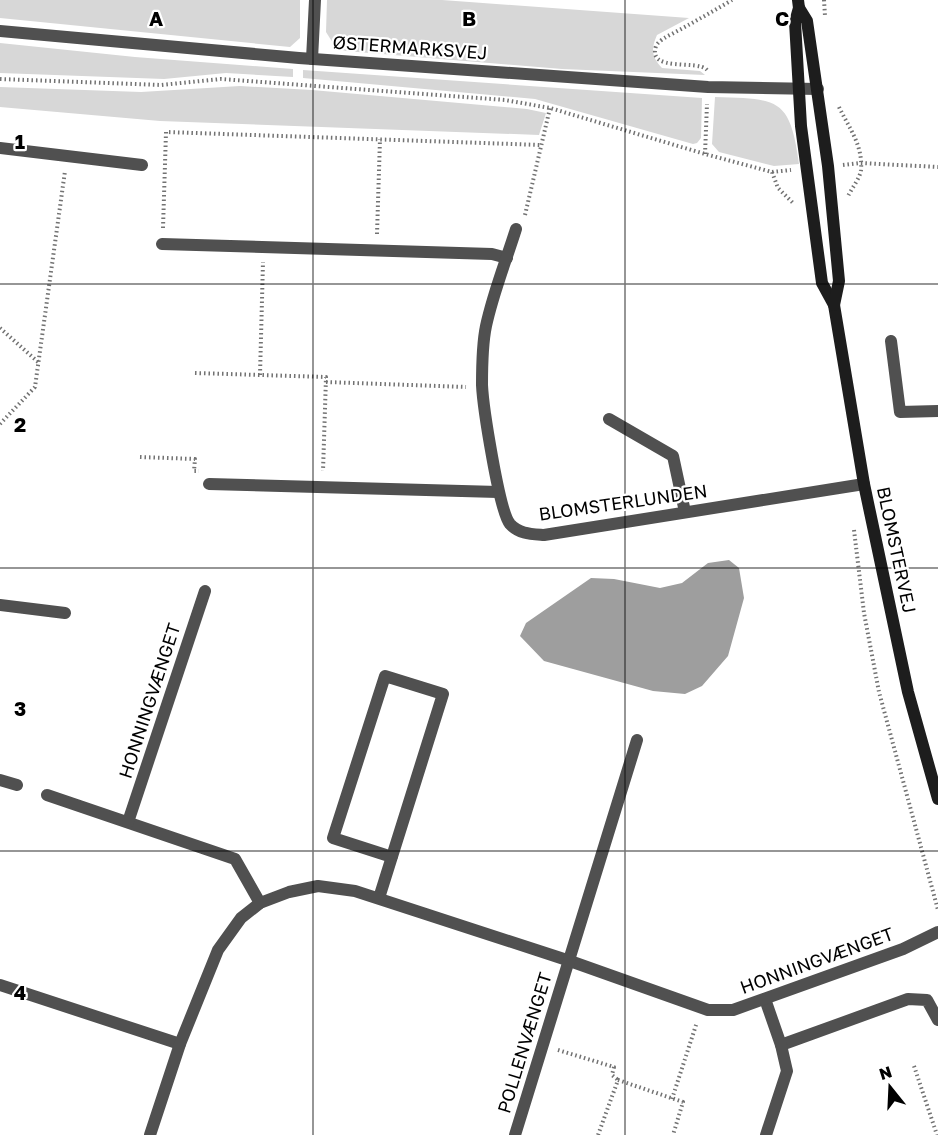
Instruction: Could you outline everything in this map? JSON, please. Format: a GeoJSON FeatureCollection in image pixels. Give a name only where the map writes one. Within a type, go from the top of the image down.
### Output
{"type":"FeatureCollection","features":[{"type":"Feature","properties":{"kind":"street"},"geometry":{"type":"LineString","coordinates":[[312,59],[315,0]]}},
{"type":"Feature","properties":{"kind":"street","name":"BLOMSTERVEJ"},"geometry":{"type":"LineString","coordinates":[[799,4],[807,21],[828,166],[839,280],[834,305]]}},
{"type":"Feature","properties":{"kind":"street","name":"BLOMSTERVEJ"},"geometry":{"type":"LineString","coordinates":[[799,4],[795,22],[798,89],[805,168],[822,283],[834,305],[864,484],[908,692],[938,799]]}},
{"type":"Feature","properties":{"kind":"street","name":"ØSTERMARKSVEJ"},"geometry":{"type":"LineString","coordinates":[[0,31],[312,59],[708,87],[818,89]]}},
{"type":"Feature","properties":{"kind":"street"},"geometry":{"type":"LineString","coordinates":[[0,148],[142,165]]}},
{"type":"Feature","properties":{"kind":"street","name":"BLOMSTERLUNDEN"},"geometry":{"type":"LineString","coordinates":[[516,230],[486,326],[482,357],[482,388],[498,492],[502,509],[510,524],[523,533],[544,535],[864,484]]}},
{"type":"Feature","properties":{"kind":"street"},"geometry":{"type":"LineString","coordinates":[[162,244],[492,254],[507,258]]}},
{"type":"Feature","properties":{"kind":"street"},"geometry":{"type":"LineString","coordinates":[[891,341],[900,412],[938,411]]}},
{"type":"Feature","properties":{"kind":"street"},"geometry":{"type":"LineString","coordinates":[[609,419],[673,456],[685,513]]}},
{"type":"Feature","properties":{"kind":"street"},"geometry":{"type":"LineString","coordinates":[[209,484],[498,492]]}},
{"type":"Feature","properties":{"kind":"street","name":"HONNINGVÆNGET"},"geometry":{"type":"LineString","coordinates":[[128,822],[206,591]]}},
{"type":"Feature","properties":{"kind":"street"},"geometry":{"type":"LineString","coordinates":[[0,605],[65,613]]}},
{"type":"Feature","properties":{"kind":"street"},"geometry":{"type":"LineString","coordinates":[[378,898],[392,857],[443,694],[385,676],[333,838],[392,857]]}},
{"type":"Feature","properties":{"kind":"street"},"geometry":{"type":"LineString","coordinates":[[570,961],[637,740]]}},
{"type":"Feature","properties":{"kind":"street"},"geometry":{"type":"LineString","coordinates":[[0,780],[17,785]]}},
{"type":"Feature","properties":{"kind":"street"},"geometry":{"type":"LineString","coordinates":[[47,795],[235,859],[260,903]]}},
{"type":"Feature","properties":{"kind":"street","name":"HONNINGVÆNGET"},"geometry":{"type":"LineString","coordinates":[[150,1135],[180,1044],[218,950],[241,918],[260,903],[289,892],[318,886],[355,891],[570,961],[702,1008],[732,1011],[903,949],[938,932]]}},
{"type":"Feature","properties":{"kind":"street","name":"POLLENVÆNGET"},"geometry":{"type":"LineString","coordinates":[[515,1135],[570,961]]}},
{"type":"Feature","properties":{"kind":"street"},"geometry":{"type":"LineString","coordinates":[[0,985],[180,1044]]}},
{"type":"Feature","properties":{"kind":"street"},"geometry":{"type":"LineString","coordinates":[[765,999],[781,1045],[787,1071],[766,1135]]}},
{"type":"Feature","properties":{"kind":"street"},"geometry":{"type":"LineString","coordinates":[[781,1045],[908,999],[927,1000],[938,1020]]}},
{"type":"Feature","properties":{"kind":"path"},"geometry":{"type":"LineString","coordinates":[[705,154],[708,71],[705,67],[666,64],[660,61],[656,54],[656,46],[660,40],[732,0]]}},
{"type":"Feature","properties":{"kind":"path"},"geometry":{"type":"LineString","coordinates":[[824,0],[826,21]]}},
{"type":"Feature","properties":{"kind":"path"},"geometry":{"type":"LineString","coordinates":[[0,79],[161,85],[221,79],[504,100],[550,108],[705,154],[772,171],[805,168]]}},
{"type":"Feature","properties":{"kind":"path"},"geometry":{"type":"LineString","coordinates":[[836,101],[859,146],[861,172],[844,204]]}},
{"type":"Feature","properties":{"kind":"path"},"geometry":{"type":"LineString","coordinates":[[516,230],[522,228],[550,108]]}},
{"type":"Feature","properties":{"kind":"path"},"geometry":{"type":"LineString","coordinates":[[162,244],[166,132],[541,145]]}},
{"type":"Feature","properties":{"kind":"path"},"geometry":{"type":"LineString","coordinates":[[376,250],[380,139]]}},
{"type":"Feature","properties":{"kind":"path"},"geometry":{"type":"LineString","coordinates":[[0,424],[35,387],[67,156]]}},
{"type":"Feature","properties":{"kind":"path"},"geometry":{"type":"LineString","coordinates":[[828,166],[860,163],[938,166]]}},
{"type":"Feature","properties":{"kind":"path"},"geometry":{"type":"LineString","coordinates":[[260,375],[264,247]]}},
{"type":"Feature","properties":{"kind":"path"},"geometry":{"type":"LineString","coordinates":[[0,328],[38,362]]}},
{"type":"Feature","properties":{"kind":"path"},"geometry":{"type":"LineString","coordinates":[[195,373],[326,377],[322,486]]}},
{"type":"Feature","properties":{"kind":"path"},"geometry":{"type":"LineString","coordinates":[[326,382],[482,388]]}},
{"type":"Feature","properties":{"kind":"path"},"geometry":{"type":"LineString","coordinates":[[140,458],[195,459],[194,471],[209,471],[209,484]]}},
{"type":"Feature","properties":{"kind":"path"},"geometry":{"type":"LineString","coordinates":[[672,1099],[702,1008]]}},
{"type":"Feature","properties":{"kind":"path"},"geometry":{"type":"LineString","coordinates":[[543,1046],[614,1067],[612,1075],[618,1080],[683,1102],[673,1135]]}},
{"type":"Feature","properties":{"kind":"path"},"geometry":{"type":"LineString","coordinates":[[914,1066],[937,1135]]}},
{"type":"Feature","properties":{"kind":"path"},"geometry":{"type":"LineString","coordinates":[[598,1135],[618,1080]]}},
{"type":"Feature","properties":{"kind":"shaded area"},"geometry":{"type":"Polygon","coordinates":[[[0,0],[300,0],[300,38],[290,47],[0,18],[0,0]]]}},
{"type":"Feature","properties":{"kind":"shaded area"},"geometry":{"type":"Polygon","coordinates":[[[327,0],[442,0],[689,18],[657,35],[653,48],[654,56],[662,68],[700,71],[705,75],[562,69],[346,51],[336,48],[326,32],[327,0]]]}},
{"type":"Feature","properties":{"kind":"shaded area"},"geometry":{"type":"Polygon","coordinates":[[[0,43],[135,57],[293,69],[293,77],[226,73],[164,79],[0,73],[0,43]]]}},
{"type":"Feature","properties":{"kind":"shaded area"},"geometry":{"type":"Polygon","coordinates":[[[303,70],[702,98],[701,138],[693,144],[535,99],[303,78],[303,70]]]}},
{"type":"Feature","properties":{"kind":"shaded area"},"geometry":{"type":"Polygon","coordinates":[[[240,86],[312,90],[527,109],[546,113],[539,135],[160,121],[0,107],[0,87],[141,92],[240,86]]]}},
{"type":"Feature","properties":{"kind":"shaded area"},"geometry":{"type":"Polygon","coordinates":[[[715,97],[767,101],[777,106],[785,114],[791,126],[799,164],[774,166],[719,152],[712,144],[715,97]]]}},
{"type":"Feature","properties":{"kind":"shaded area"},"geometry":{"type":"Polygon","coordinates":[[[729,560],[739,568],[744,598],[728,656],[702,686],[685,694],[653,691],[544,661],[520,636],[526,623],[591,578],[614,579],[660,588],[682,583],[708,563],[729,560]]]}}]}
